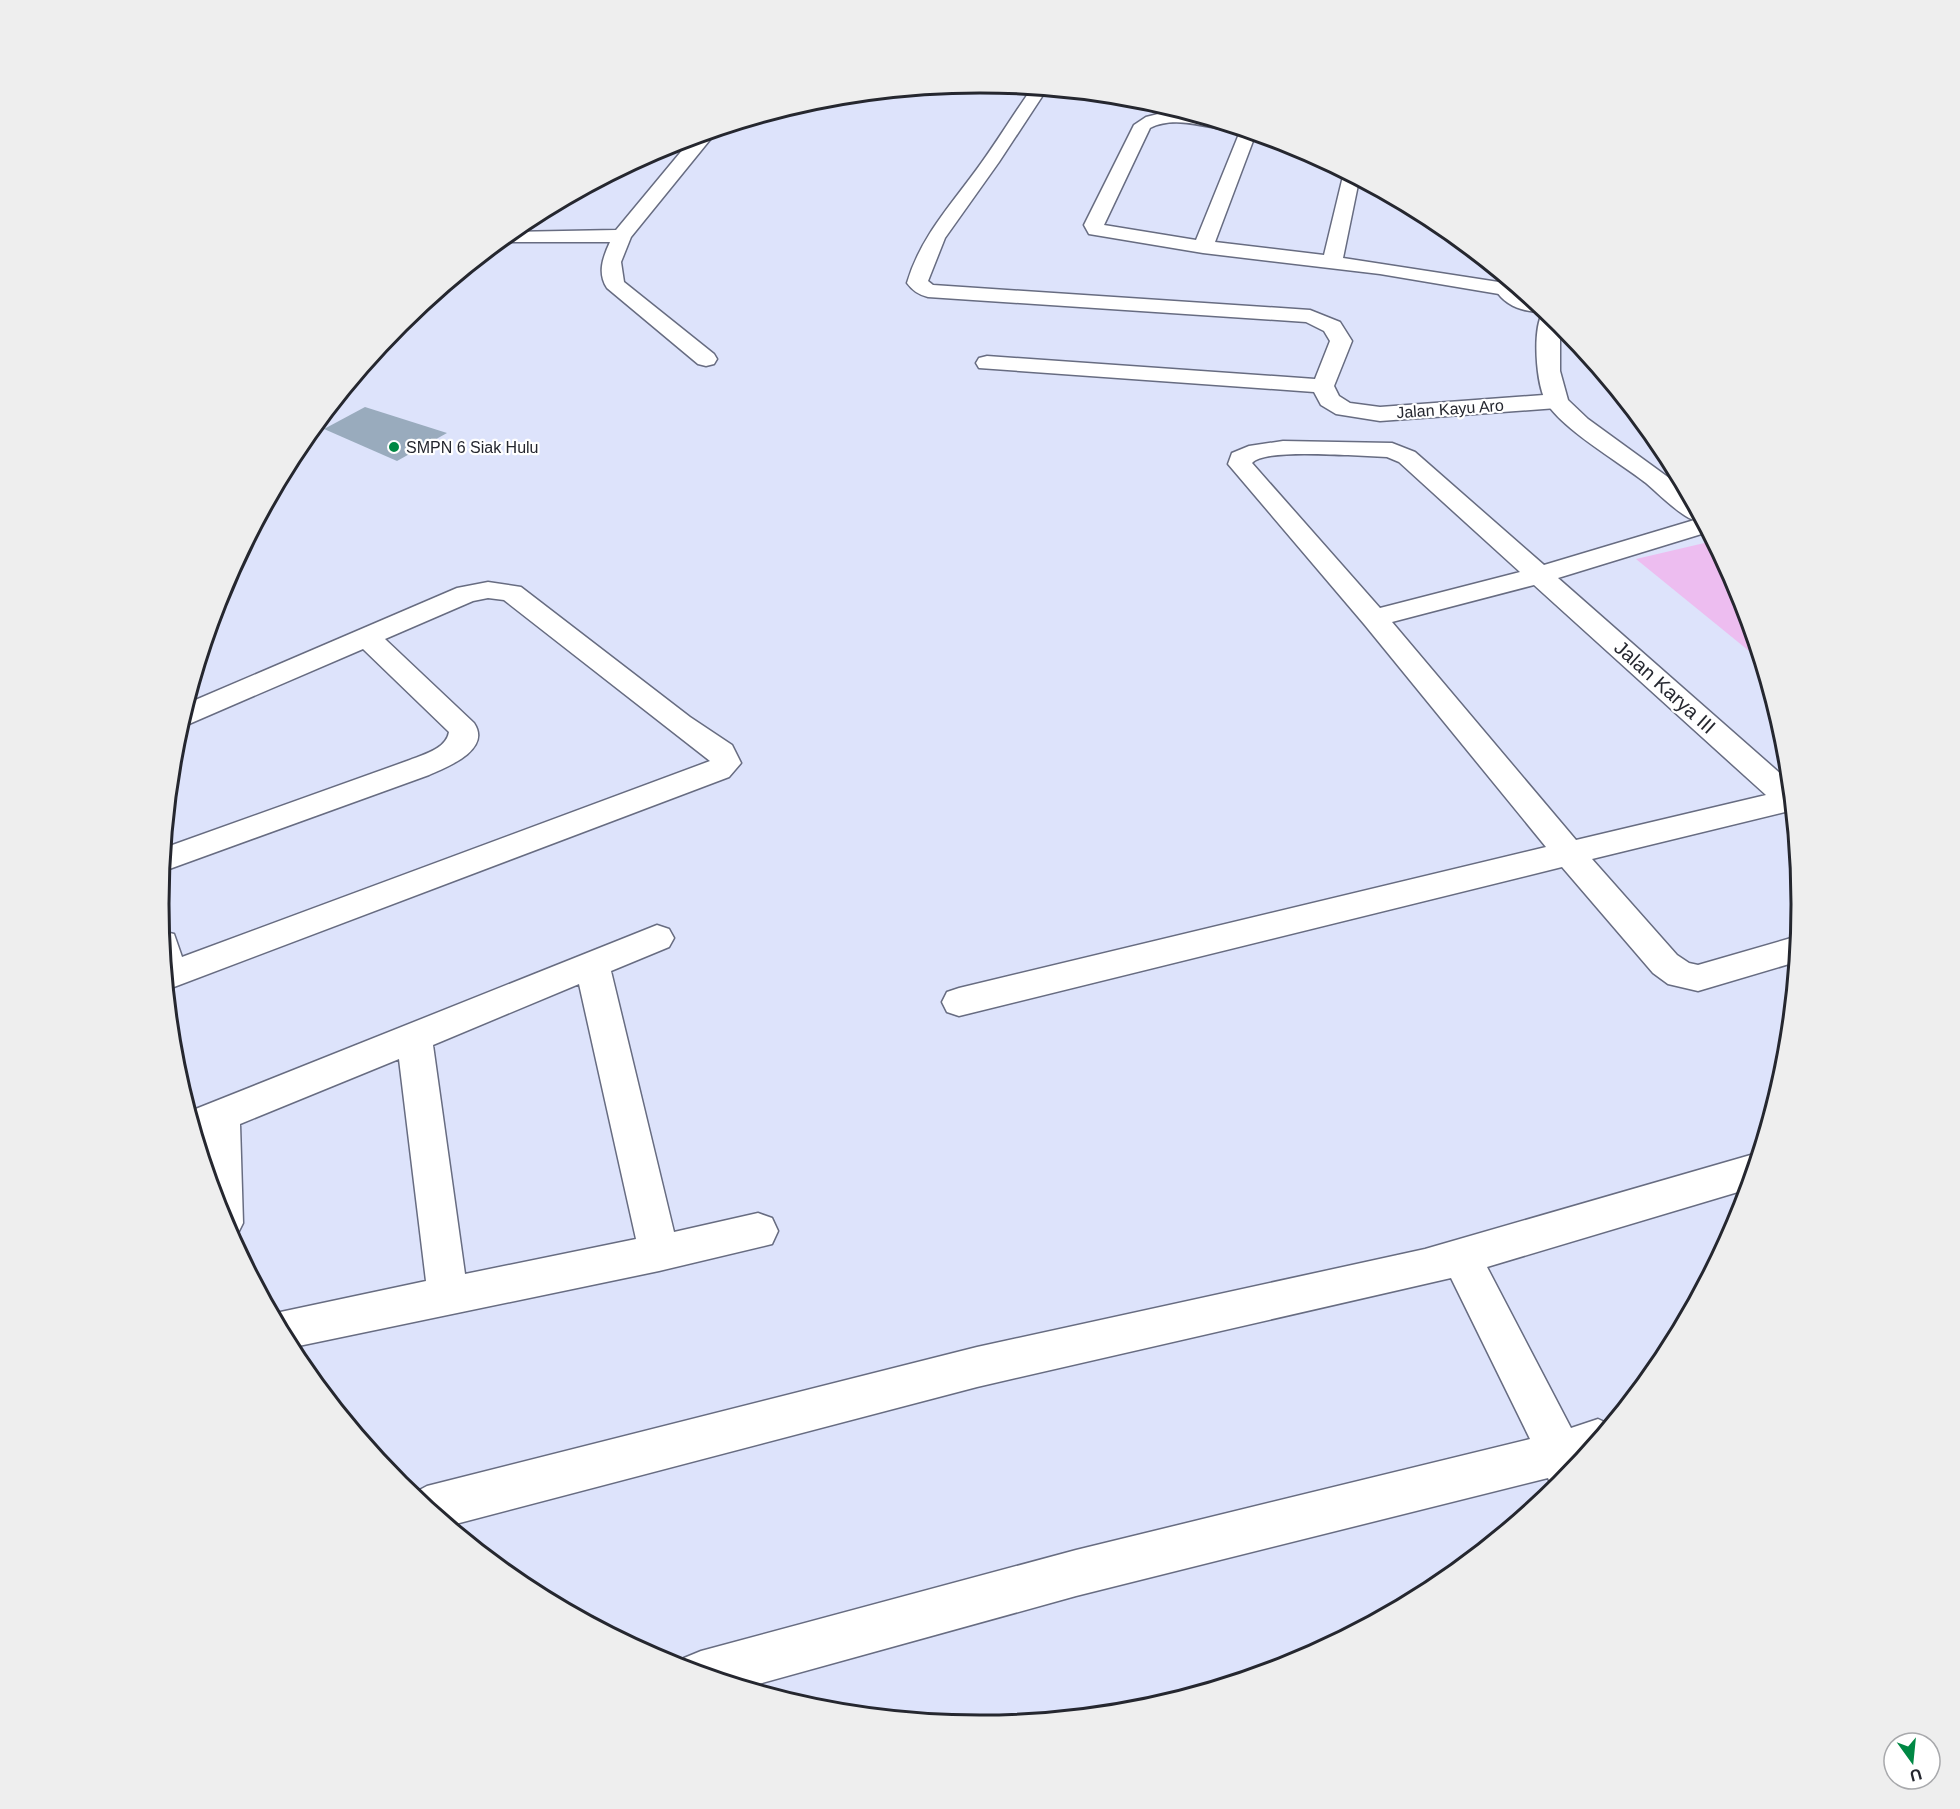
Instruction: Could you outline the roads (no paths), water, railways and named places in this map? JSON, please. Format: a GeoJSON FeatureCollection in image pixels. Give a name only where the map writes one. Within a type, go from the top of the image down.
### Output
{"type":"FeatureCollection","features":[{"type":"Feature","properties":{"kind":"street"},"geometry":{"type":"LineString","coordinates":[[987,363],[1323,386],[1341,341],[1332,327],[1310,316],[947,294],[928,291],[917,283],[920,268],[942,225],[982,174],[1035,95]]}},
{"type":"Feature","properties":{"kind":"street"},"geometry":{"type":"LineString","coordinates":[[1184,120],[1168,118],[1151,120],[1143,125],[1094,225],[1100,232],[1468,281],[1501,283]]}},
{"type":"Feature","properties":{"kind":"street"},"geometry":{"type":"LineString","coordinates":[[1203,247],[1245,138]]}},
{"type":"Feature","properties":{"kind":"street"},"geometry":{"type":"LineString","coordinates":[[697,144],[622,236],[611,262],[614,284],[706,359]]}},
{"type":"Feature","properties":{"kind":"street"},"geometry":{"type":"LineString","coordinates":[[1332,262],[1349,183]]}},
{"type":"Feature","properties":{"kind":"street"},"geometry":{"type":"LineString","coordinates":[[518,238],[622,236]]}},
{"type":"Feature","properties":{"kind":"street"},"geometry":{"type":"LineString","coordinates":[[1508,289],[1510,296],[1526,305]]}},
{"type":"Feature","properties":{"kind":"street"},"geometry":{"type":"LineString","coordinates":[[1541,319],[1551,384],[1557,401],[1576,420],[1684,501]]}},
{"type":"Feature","properties":{"kind":"street","name":"Jalan Kayu Aro"},"geometry":{"type":"LineString","coordinates":[[1323,386],[1329,400],[1344,409],[1380,414],[1557,401]]}},
{"type":"Feature","properties":{"kind":"street","name":"Jalan Karya III"},"geometry":{"type":"LineString","coordinates":[[1374,618],[1240,464],[1243,454],[1288,448],[1378,449],[1398,452],[1407,457],[1784,793]]}},
{"type":"Feature","properties":{"kind":"street"},"geometry":{"type":"LineString","coordinates":[[1698,527],[1540,574],[1374,618],[1569,852],[1665,963],[1680,975],[1698,978],[1790,951]]}},
{"type":"Feature","properties":{"kind":"street"},"geometry":{"type":"LineString","coordinates":[[171,963],[718,770],[726,763],[721,752],[680,724],[513,593],[489,590],[466,594],[192,713]]}},
{"type":"Feature","properties":{"kind":"street"},"geometry":{"type":"LineString","coordinates":[[170,858],[418,768],[456,750],[464,740],[464,730],[365,636]]}},
{"type":"Feature","properties":{"kind":"street"},"geometry":{"type":"LineString","coordinates":[[959,1002],[1785,800]]}},
{"type":"Feature","properties":{"kind":"street"},"geometry":{"type":"LineString","coordinates":[[216,1175],[207,1120],[657,938]]}},
{"type":"Feature","properties":{"kind":"street"},"geometry":{"type":"LineString","coordinates":[[592,965],[659,1253]]}},
{"type":"Feature","properties":{"kind":"street"},"geometry":{"type":"LineString","coordinates":[[414,1037],[448,1296]]}},
{"type":"Feature","properties":{"kind":"street"},"geometry":{"type":"LineString","coordinates":[[436,1507],[977,1367],[1425,1268],[1745,1174]]}},
{"type":"Feature","properties":{"kind":"street"},"geometry":{"type":"LineString","coordinates":[[288,1328],[758,1231]]}},
{"type":"Feature","properties":{"kind":"street"},"geometry":{"type":"LineString","coordinates":[[1461,1257],[1575,1456]]}},
{"type":"Feature","properties":{"kind":"street"},"geometry":{"type":"LineString","coordinates":[[715,1671],[1076,1573],[1573,1458]]}},
{"type":"Feature","properties":{"kind":"place","name":"SMPN 6 Siak Hulu"},"geometry":{"type":"Point","coordinates":[394,447]}}]}
